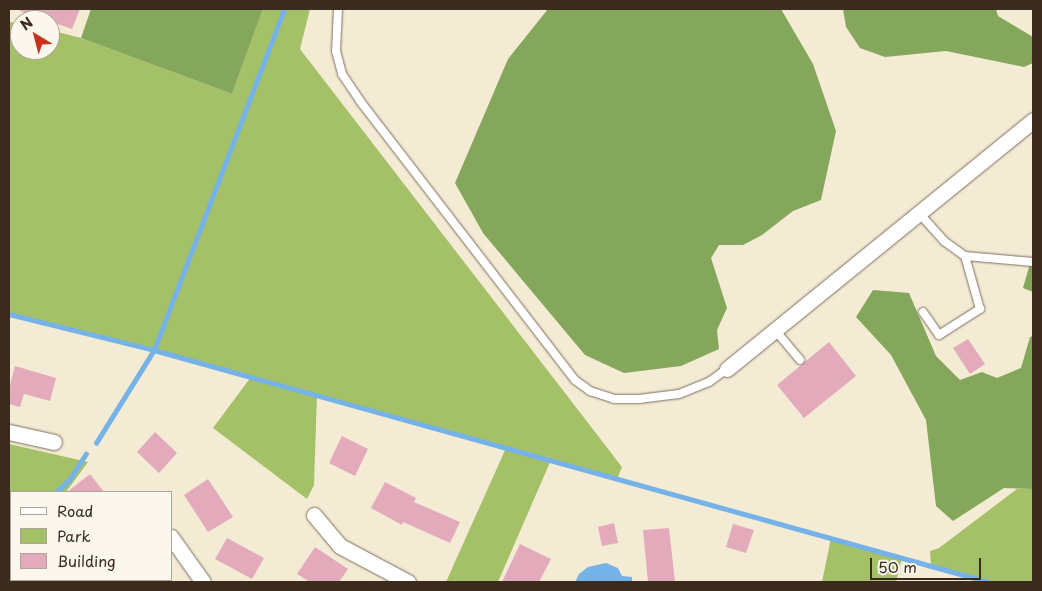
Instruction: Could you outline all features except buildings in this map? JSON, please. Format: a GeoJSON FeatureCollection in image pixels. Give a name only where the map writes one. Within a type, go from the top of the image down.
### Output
{"type":"FeatureCollection","features":[{"type":"Feature","properties":{"kind":"street"},"geometry":{"type":"LineString","coordinates":[[727,369],[1033,120]]}},
{"type":"Feature","properties":{"kind":"street"},"geometry":{"type":"LineString","coordinates":[[9,432],[54,442]]}},
{"type":"Feature","properties":{"kind":"street"},"geometry":{"type":"LineString","coordinates":[[314,515],[340,546],[408,582]]}},
{"type":"Feature","properties":{"kind":"street"},"geometry":{"type":"LineString","coordinates":[[172,538],[203,582]]}},
{"type":"Feature","properties":{"kind":"lane"},"geometry":{"type":"LineString","coordinates":[[338,9],[336,51],[342,74],[360,102],[576,380],[590,391],[614,399],[639,399],[679,394],[709,382],[727,369]]}},
{"type":"Feature","properties":{"kind":"lane"},"geometry":{"type":"LineString","coordinates":[[918,212],[944,241],[965,256],[1033,262]]}},
{"type":"Feature","properties":{"kind":"lane"},"geometry":{"type":"LineString","coordinates":[[923,312],[939,335],[980,309],[965,256]]}},
{"type":"Feature","properties":{"kind":"lane"},"geometry":{"type":"LineString","coordinates":[[775,330],[800,360]]}},
{"type":"Feature","properties":{"kind":"green space"},"geometry":{"type":"Polygon","coordinates":[[[91,9],[263,9],[232,94],[81,38],[91,9]]]}},
{"type":"Feature","properties":{"kind":"green space"},"geometry":{"type":"Polygon","coordinates":[[[263,9],[310,9],[300,49],[622,467],[617,479],[551,460],[498,582],[446,582],[506,448],[317,395],[314,485],[307,499],[213,428],[251,377],[154,350],[9,314],[9,22],[10,60],[60,60],[60,33],[81,38],[232,94],[263,9]]]}},
{"type":"Feature","properties":{"kind":"green space"},"geometry":{"type":"Polygon","coordinates":[[[548,9],[781,9],[813,64],[836,131],[821,200],[793,211],[762,235],[743,245],[719,245],[711,258],[727,308],[717,330],[719,349],[681,366],[624,373],[585,355],[483,233],[455,183],[508,59],[548,9]]]}},
{"type":"Feature","properties":{"kind":"green space"},"geometry":{"type":"Polygon","coordinates":[[[843,9],[996,9],[998,16],[1033,37],[1033,63],[1024,67],[946,51],[885,57],[860,48],[846,27],[843,9]]]}},
{"type":"Feature","properties":{"kind":"green space"},"geometry":{"type":"Polygon","coordinates":[[[1033,253],[1033,292],[1023,288],[1033,253]]]}},
{"type":"Feature","properties":{"kind":"green space"},"geometry":{"type":"Polygon","coordinates":[[[873,290],[909,293],[936,356],[960,380],[982,372],[997,378],[1021,368],[1030,337],[1033,336],[1033,489],[1004,488],[953,521],[936,506],[926,420],[891,355],[856,317],[873,290]]]}},
{"type":"Feature","properties":{"kind":"green space"},"geometry":{"type":"Polygon","coordinates":[[[9,444],[88,462],[67,491],[10,491],[9,545],[9,444]]]}},
{"type":"Feature","properties":{"kind":"green space"},"geometry":{"type":"Polygon","coordinates":[[[1017,489],[1033,489],[1033,582],[989,582],[931,566],[930,551],[939,548],[1017,489]]]}},
{"type":"Feature","properties":{"kind":"green space"},"geometry":{"type":"Polygon","coordinates":[[[831,538],[902,558],[896,582],[822,582],[831,538]]]}},
{"type":"Feature","properties":{"kind":"water"},"geometry":{"type":"Polygon","coordinates":[[[606,563],[618,568],[622,576],[632,577],[632,582],[575,582],[579,574],[588,567],[606,563]]]}},
{"type":"Feature","properties":{"kind":"waterway"},"geometry":{"type":"LineString","coordinates":[[96,443],[154,350],[284,9]]}},
{"type":"Feature","properties":{"kind":"waterway"},"geometry":{"type":"LineString","coordinates":[[9,314],[154,350],[989,582]]}},
{"type":"Feature","properties":{"kind":"waterway"},"geometry":{"type":"LineString","coordinates":[[57,491],[69,480],[86,454]]}}]}
